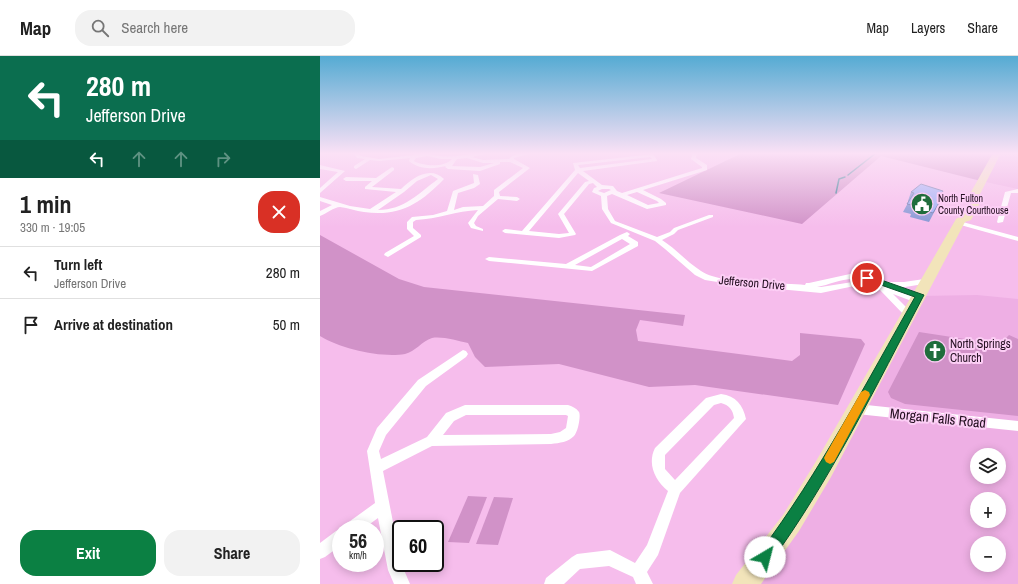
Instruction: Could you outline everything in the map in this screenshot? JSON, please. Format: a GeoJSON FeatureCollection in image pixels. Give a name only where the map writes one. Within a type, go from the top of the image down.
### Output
{"type":"FeatureCollection","features":[{"type":"Feature","properties":{"kind":"main road"},"geometry":{"type":"LineString","coordinates":[[745,584],[791,522],[823,470],[858,409],[960,221],[958,215],[970,195],[975,194],[984,178]]}},
{"type":"Feature","properties":{"kind":"street"},"geometry":{"type":"LineString","coordinates":[[320,191],[335,178]]}},
{"type":"Feature","properties":{"kind":"street"},"geometry":{"type":"LineString","coordinates":[[380,178],[367,188],[402,191]]}},
{"type":"Feature","properties":{"kind":"street"},"geometry":{"type":"LineString","coordinates":[[372,211],[419,178]]}},
{"type":"Feature","properties":{"kind":"street"},"geometry":{"type":"LineString","coordinates":[[395,210],[404,207],[441,180],[439,178]]}},
{"type":"Feature","properties":{"kind":"street"},"geometry":{"type":"LineString","coordinates":[[450,212],[455,192],[477,184],[476,178]]}},
{"type":"Feature","properties":{"kind":"street"},"geometry":{"type":"LineString","coordinates":[[481,230],[473,227],[471,223],[474,217],[496,197],[496,191],[514,178]]}},
{"type":"Feature","properties":{"kind":"street"},"geometry":{"type":"LineString","coordinates":[[524,233],[571,178]]}},
{"type":"Feature","properties":{"kind":"street"},"geometry":{"type":"LineString","coordinates":[[587,178],[601,187],[612,188],[614,190],[613,192]]}},
{"type":"Feature","properties":{"kind":"street"},"geometry":{"type":"LineString","coordinates":[[622,195],[677,178]]}},
{"type":"Feature","properties":{"kind":"street"},"geometry":{"type":"LineString","coordinates":[[346,179],[377,180]]}},
{"type":"Feature","properties":{"kind":"street"},"geometry":{"type":"LineString","coordinates":[[505,231],[559,236],[573,234],[561,214],[587,183],[592,182]]}},
{"type":"Feature","properties":{"kind":"street"},"geometry":{"type":"LineString","coordinates":[[601,187],[596,188],[595,192],[604,195],[613,192],[647,208],[664,204],[659,200],[637,190]]}},
{"type":"Feature","properties":{"kind":"street"},"geometry":{"type":"LineString","coordinates":[[1000,222],[1008,192],[1018,191]]}},
{"type":"Feature","properties":{"kind":"street"},"geometry":{"type":"LineString","coordinates":[[604,195],[605,209],[613,222],[656,240],[672,233],[676,229],[711,216]]}},
{"type":"Feature","properties":{"kind":"street"},"geometry":{"type":"LineString","coordinates":[[496,197],[517,199]]}},
{"type":"Feature","properties":{"kind":"street"},"geometry":{"type":"LineString","coordinates":[[320,199],[365,211],[410,211],[416,214],[417,217]]}},
{"type":"Feature","properties":{"kind":"street"},"geometry":{"type":"LineString","coordinates":[[320,214],[339,204]]}},
{"type":"Feature","properties":{"kind":"street"},"geometry":{"type":"LineString","coordinates":[[388,255],[419,236],[410,229],[410,222],[417,217],[433,217],[476,207],[485,208]]}},
{"type":"Feature","properties":{"kind":"street"},"geometry":{"type":"LineString","coordinates":[[960,221],[1018,239]]}},
{"type":"Feature","properties":{"kind":"street"},"geometry":{"type":"LineString","coordinates":[[568,266],[633,230]]}},
{"type":"Feature","properties":{"kind":"street"},"geometry":{"type":"LineString","coordinates":[[489,259],[592,269],[635,244],[622,236]]}},
{"type":"Feature","properties":{"kind":"street","name":"Jefferson Drive"},"geometry":{"type":"LineString","coordinates":[[656,240],[702,276],[730,283],[802,287],[821,290],[859,283],[883,285],[904,284],[928,280]]}},
{"type":"Feature","properties":{"kind":"street","name":"Jefferson Drive"},"geometry":{"type":"LineString","coordinates":[[883,285],[893,298],[915,303]]}},
{"type":"Feature","properties":{"kind":"street","name":"Jefferson Drive"},"geometry":{"type":"LineString","coordinates":[[883,285],[915,303]]}},
{"type":"Feature","properties":{"kind":"street"},"geometry":{"type":"LineString","coordinates":[[402,584],[394,563],[373,451],[381,432],[422,383],[463,354]]}},
{"type":"Feature","properties":{"kind":"street"},"geometry":{"type":"LineString","coordinates":[[552,584],[577,562],[610,558],[641,578],[653,550],[675,489],[740,419],[737,406],[732,401],[721,398],[710,401],[659,452],[657,460],[662,478],[675,489]]}},
{"type":"Feature","properties":{"kind":"street","name":"Morgan Falls Road"},"geometry":{"type":"LineString","coordinates":[[858,409],[1018,426]]}},
{"type":"Feature","properties":{"kind":"street"},"geometry":{"type":"LineString","coordinates":[[377,467],[431,441],[551,439],[563,437],[570,431],[574,414],[568,410],[465,410],[450,417],[431,441]]}},
{"type":"Feature","properties":{"kind":"street"},"geometry":{"type":"LineString","coordinates":[[364,520],[383,506]]}},
{"type":"Feature","properties":{"kind":"street"},"geometry":{"type":"LineString","coordinates":[[320,552],[332,543]]}},
{"type":"Feature","properties":{"kind":"shaded area"},"geometry":{"type":"Polygon","coordinates":[[[691,178],[856,178],[802,224],[659,193],[691,178]]]}},
{"type":"Feature","properties":{"kind":"shaded area"},"geometry":{"type":"Polygon","coordinates":[[[968,178],[982,178],[981,181],[968,178]]]}},
{"type":"Feature","properties":{"kind":"shaded area"},"geometry":{"type":"Polygon","coordinates":[[[982,178],[1018,178],[1018,189],[981,181],[982,178]]]}},
{"type":"Feature","properties":{"kind":"shaded area"},"geometry":{"type":"Polygon","coordinates":[[[320,235],[399,279],[424,287],[685,315],[683,326],[640,320],[636,330],[638,341],[792,361],[800,355],[800,333],[861,339],[865,344],[838,405],[695,385],[649,387],[559,364],[485,367],[475,357],[468,343],[445,338],[432,338],[405,354],[385,355],[361,351],[339,345],[320,336],[320,235]]]}},
{"type":"Feature","properties":{"kind":"shaded area"},"geometry":{"type":"Polygon","coordinates":[[[977,295],[1018,299],[1018,584],[737,584],[851,432],[920,296],[977,295]]]}},
{"type":"Feature","properties":{"kind":"shaded area"},"geometry":{"type":"Polygon","coordinates":[[[919,332],[978,341],[1004,340],[1009,335],[1018,339],[1018,416],[905,404],[891,398],[888,392],[919,332]]]}},
{"type":"Feature","properties":{"kind":"shaded area"},"geometry":{"type":"Polygon","coordinates":[[[468,496],[487,497],[469,543],[448,542],[468,496]]]}},
{"type":"Feature","properties":{"kind":"shaded area"},"geometry":{"type":"Polygon","coordinates":[[[494,497],[513,498],[498,545],[476,544],[494,497]]]}},
{"type":"Feature","properties":{"kind":"building"},"geometry":{"type":"Polygon","coordinates":[[[921,184],[943,191],[937,201],[940,201],[933,213],[914,208],[916,206],[907,204],[914,193],[911,192],[921,184]]]}},
{"type":"Feature","properties":{"kind":"waterway"},"geometry":{"type":"LineString","coordinates":[[836,193],[839,179],[843,178]]}},
{"type":"Feature","properties":{"kind":"slow traffic"},"geometry":{"type":"LineString","coordinates":[[830,458],[865,395]]}},
{"type":"Feature","properties":{"kind":"place","name":"North Fulton County Courthouse"},"geometry":{"type":"Point","coordinates":[922,204]}},
{"type":"Feature","properties":{"kind":"place","name":"North Springs Church"},"geometry":{"type":"Point","coordinates":[935,351]}},
{"type":"Feature","properties":{"kind":"route"},"geometry":{"type":"LineString","coordinates":[[765,557],[791,522],[823,470],[920,295],[867,278]]}}]}
